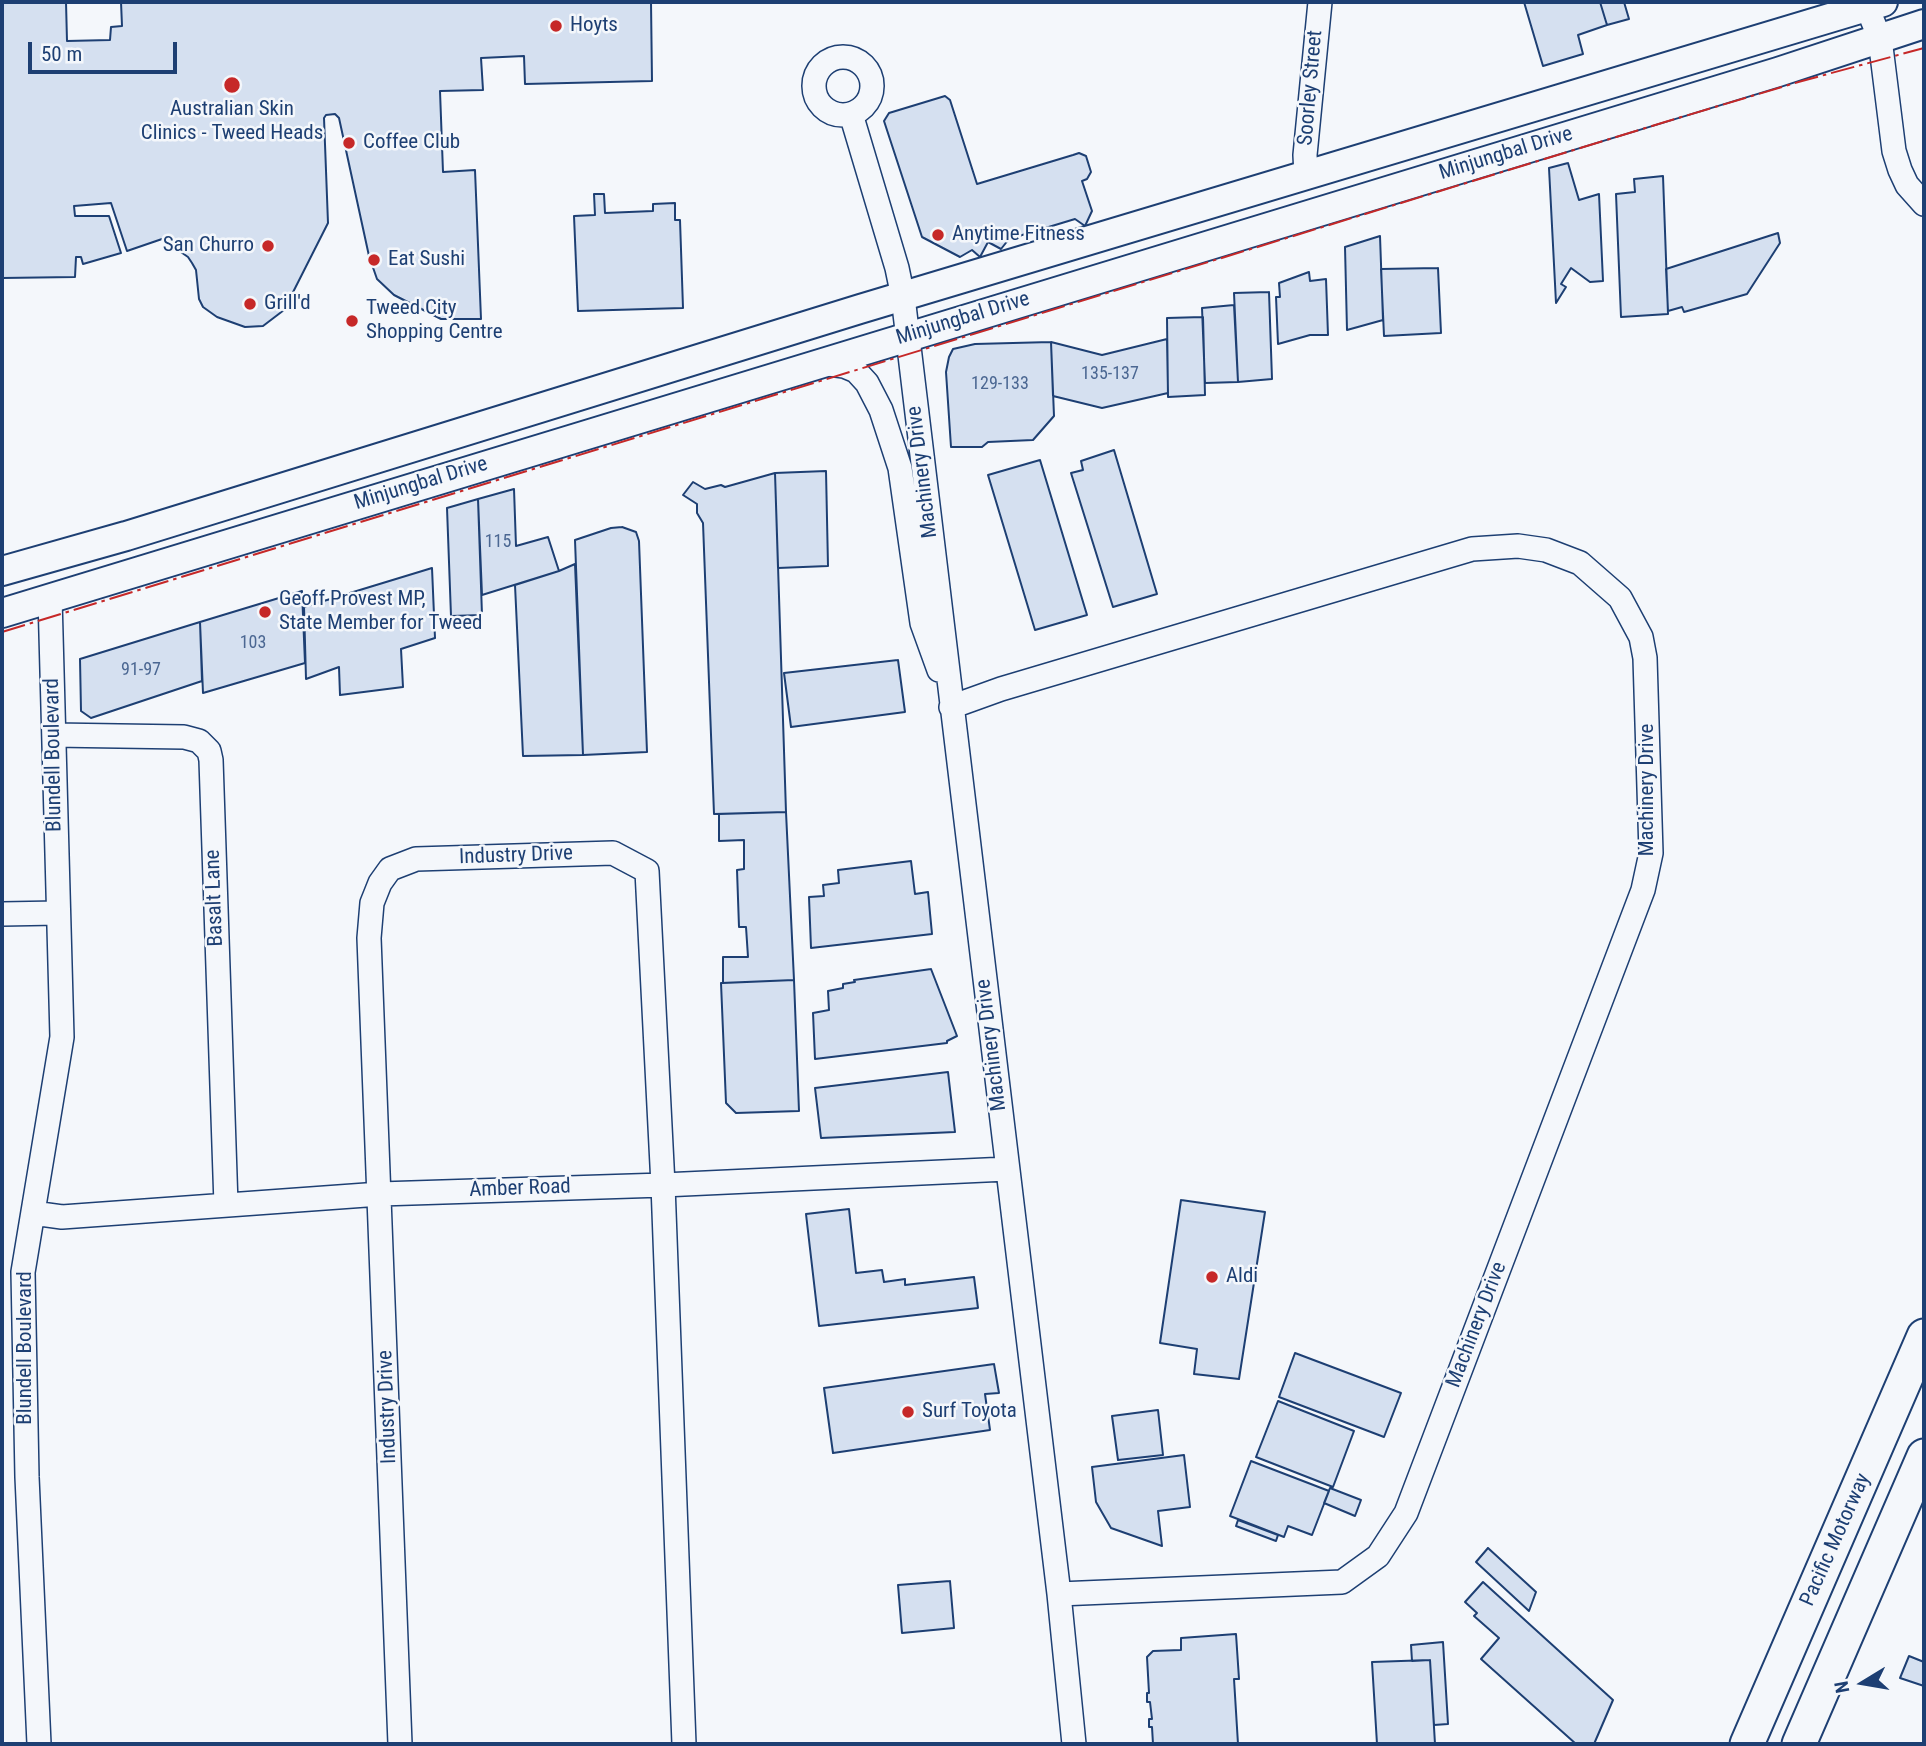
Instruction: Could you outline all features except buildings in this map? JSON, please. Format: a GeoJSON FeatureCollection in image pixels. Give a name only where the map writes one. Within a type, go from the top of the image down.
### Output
{"type":"FeatureCollection","features":[{"type":"Feature","properties":{"kind":"highway","name":"Pacific Motorway"},"geometry":{"type":"LineString","coordinates":[[1747,1744],[1924,1336]]}},
{"type":"Feature","properties":{"kind":"highway"},"geometry":{"type":"LineString","coordinates":[[1799,1744],[1924,1456]]}},
{"type":"Feature","properties":{"kind":"main road","name":"Minjungbal Drive"},"geometry":{"type":"LineString","coordinates":[[2,571],[1875,3]]}},
{"type":"Feature","properties":{"kind":"main road","name":"Minjungbal Drive"},"geometry":{"type":"LineString","coordinates":[[2,613],[1924,24]]}},
{"type":"Feature","properties":{"kind":"main road"},"geometry":{"type":"LineString","coordinates":[[50,597],[52,557]]}},
{"type":"Feature","properties":{"kind":"street","name":"Soorley Street"},"geometry":{"type":"LineString","coordinates":[[1306,175],[1305,155],[1320,2]]}},
{"type":"Feature","properties":{"kind":"street"},"geometry":{"type":"LineString","coordinates":[[1875,3],[1894,151],[1899,170],[1907,185],[1924,204]]}},
{"type":"Feature","properties":{"kind":"street","name":"Machinery Drive"},"geometry":{"type":"LineString","coordinates":[[851,114],[897,268],[903,297],[950,698],[1059,1594],[1342,1582],[1378,1556],[1406,1513],[1643,890],[1651,853],[1646,657],[1641,638],[1620,598],[1580,563],[1546,550],[1518,546],[1472,549],[1014,685],[950,698]]}},
{"type":"Feature","properties":{"kind":"street","name":"Machinery Drive"},"geometry":{"type":"LineString","coordinates":[[819,363],[844,366],[856,371],[867,383],[881,410],[900,468],[922,623],[950,698]]}},
{"type":"Feature","properties":{"kind":"street","name":"Blundell Boulevard"},"geometry":{"type":"LineString","coordinates":[[38,1744],[27,1477],[23,1272],[62,1037],[50,597]]}},
{"type":"Feature","properties":{"kind":"street","name":"Basalt Lane"},"geometry":{"type":"LineString","coordinates":[[54,735],[184,737],[199,741],[208,751],[211,760],[226,1205]]}},
{"type":"Feature","properties":{"kind":"street","name":"Industry Drive"},"geometry":{"type":"LineString","coordinates":[[400,1744],[369,938],[372,903],[380,883],[390,869],[416,859],[613,853],[647,871],[663,1185],[684,1744]]}},
{"type":"Feature","properties":{"kind":"street"},"geometry":{"type":"LineString","coordinates":[[2,914],[58,912]]}},
{"type":"Feature","properties":{"kind":"street","name":"Amber Road"},"geometry":{"type":"LineString","coordinates":[[33,1213],[62,1217],[380,1194],[663,1185],[1007,1169]]}},
{"type":"Feature","properties":{"kind":"street"},"geometry":{"type":"LineString","coordinates":[[1059,1594],[1074,1744]]}},
{"type":"Feature","properties":{"kind":"power"},"geometry":{"type":"LineString","coordinates":[[2,632],[1665,122],[1924,48]]}},
{"type":"Feature","properties":{"kind":"place","name":"Hoyts"},"geometry":{"type":"Point","coordinates":[556,26]}},
{"type":"Feature","properties":{"kind":"place","name":"Australian Skin Clinics - Tweed Heads"},"geometry":{"type":"Point","coordinates":[232,85]}},
{"type":"Feature","properties":{"kind":"place","name":"Coffee Club"},"geometry":{"type":"Point","coordinates":[349,143]}},
{"type":"Feature","properties":{"kind":"place","name":"Anytime Fitness"},"geometry":{"type":"Point","coordinates":[938,235]}},
{"type":"Feature","properties":{"kind":"place","name":"San Churro"},"geometry":{"type":"Point","coordinates":[268,246]}},
{"type":"Feature","properties":{"kind":"place","name":"Eat Sushi"},"geometry":{"type":"Point","coordinates":[374,260]}},
{"type":"Feature","properties":{"kind":"place","name":"Grill'd"},"geometry":{"type":"Point","coordinates":[250,304]}},
{"type":"Feature","properties":{"kind":"place","name":"Tweed City Shopping Centre"},"geometry":{"type":"Point","coordinates":[352,321]}},
{"type":"Feature","properties":{"kind":"place","name":"Geoff Provest MP, State Member for Tweed"},"geometry":{"type":"Point","coordinates":[265,612]}},
{"type":"Feature","properties":{"kind":"place","name":"Aldi"},"geometry":{"type":"Point","coordinates":[1212,1277]}},
{"type":"Feature","properties":{"kind":"place","name":"Surf Toyota"},"geometry":{"type":"Point","coordinates":[908,1412]}}]}
